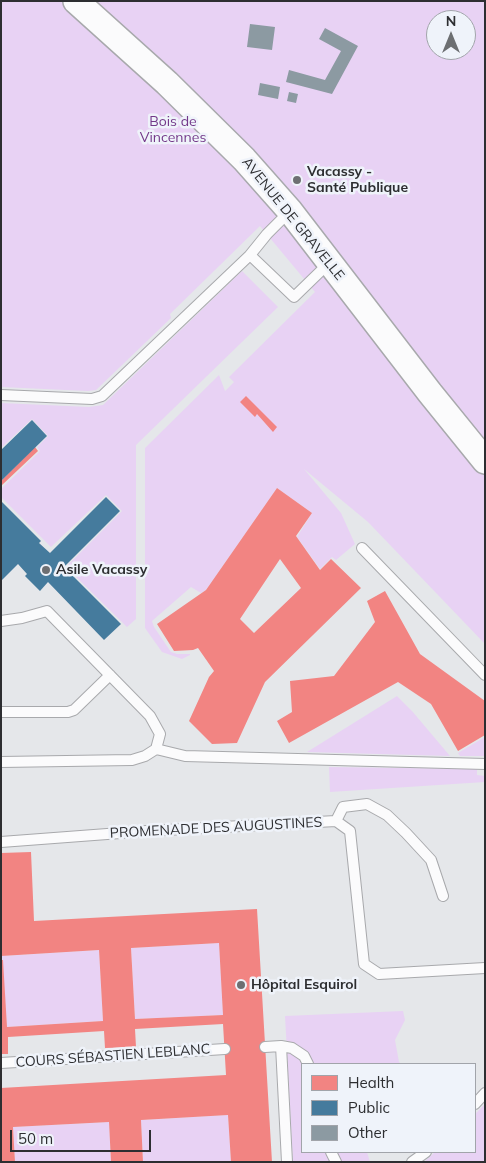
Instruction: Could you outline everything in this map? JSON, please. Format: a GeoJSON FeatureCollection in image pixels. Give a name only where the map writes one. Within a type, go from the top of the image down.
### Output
{"type":"FeatureCollection","features":[{"type":"Feature","properties":{"kind":"street","name":"AVENUE DE GRAVELLE"},"geometry":{"type":"LineString","coordinates":[[76,1],[167,83],[244,159],[290,211],[430,393],[485,461]]}},
{"type":"Feature","properties":{"kind":"lane"},"geometry":{"type":"LineString","coordinates":[[1,395],[92,399],[102,396],[250,255],[267,234],[290,211]]}},
{"type":"Feature","properties":{"kind":"lane"},"geometry":{"type":"LineString","coordinates":[[250,255],[294,297],[330,262]]}},
{"type":"Feature","properties":{"kind":"lane"},"geometry":{"type":"LineString","coordinates":[[362,548],[485,675]]}},
{"type":"Feature","properties":{"kind":"lane"},"geometry":{"type":"LineString","coordinates":[[1,621],[22,618],[46,611],[150,716],[160,734],[156,749],[145,756],[132,760],[1,762]]}},
{"type":"Feature","properties":{"kind":"lane"},"geometry":{"type":"LineString","coordinates":[[1,712],[68,712],[74,710],[110,675]]}},
{"type":"Feature","properties":{"kind":"lane"},"geometry":{"type":"LineString","coordinates":[[156,749],[185,756],[485,764]]}},
{"type":"Feature","properties":{"kind":"lane"},"geometry":{"type":"LineString","coordinates":[[336,821],[343,807],[368,804],[387,815],[431,860],[444,896]]}},
{"type":"Feature","properties":{"kind":"lane","name":"PROMENADE DES AUGUSTINES"},"geometry":{"type":"LineString","coordinates":[[1,842],[147,831],[336,821],[350,831],[364,964],[379,974],[485,968]]}},
{"type":"Feature","properties":{"kind":"lane"},"geometry":{"type":"LineString","coordinates":[[265,1047],[281,1046],[292,1048],[300,1052],[308,1063]]}},
{"type":"Feature","properties":{"kind":"lane"},"geometry":{"type":"LineString","coordinates":[[281,1046],[288,1162]]}},
{"type":"Feature","properties":{"kind":"lane","name":"COURS SÉBASTIEN LEBLANC"},"geometry":{"type":"LineString","coordinates":[[1,1063],[225,1049]]}},
{"type":"Feature","properties":{"kind":"lane"},"geometry":{"type":"LineString","coordinates":[[476,1103],[485,1093]]}},
{"type":"Feature","properties":{"kind":"lane"},"geometry":{"type":"LineString","coordinates":[[412,1162],[425,1153]]}},
{"type":"Feature","properties":{"kind":"green space","name":"Bois de Vincennes"},"geometry":{"type":"Polygon","coordinates":[[[1,1],[485,1],[485,644],[368,522],[304,469],[341,513],[355,544],[336,560],[332,557],[320,569],[297,537],[312,513],[277,488],[206,590],[201,593],[191,587],[152,621],[171,652],[190,655],[182,659],[162,652],[145,628],[145,448],[219,375],[225,391],[234,382],[229,377],[315,292],[260,226],[170,314],[171,318],[96,390],[1,387],[1,1]]]}},
{"type":"Feature","properties":{"kind":"green space"},"geometry":{"type":"Polygon","coordinates":[[[242,271],[278,307],[136,445],[136,619],[127,627],[66,567],[122,511],[106,495],[51,547],[1,497],[1,489],[40,451],[37,447],[48,436],[32,419],[1,448],[1,403],[89,407],[103,405],[242,271]]]}},
{"type":"Feature","properties":{"kind":"green space"},"geometry":{"type":"Polygon","coordinates":[[[397,696],[450,756],[307,752],[397,696]]]}},
{"type":"Feature","properties":{"kind":"green space"},"geometry":{"type":"Polygon","coordinates":[[[485,737],[485,756],[460,756],[458,753],[485,737]]]}},
{"type":"Feature","properties":{"kind":"green space"},"geometry":{"type":"Polygon","coordinates":[[[329,767],[477,769],[477,775],[485,776],[485,782],[330,792],[329,767]]]}},
{"type":"Feature","properties":{"kind":"green space"},"geometry":{"type":"Polygon","coordinates":[[[219,943],[223,1015],[135,1019],[131,948],[219,943]]]}},
{"type":"Feature","properties":{"kind":"green space"},"geometry":{"type":"Polygon","coordinates":[[[99,950],[103,1021],[7,1027],[2,956],[99,950]]]}},
{"type":"Feature","properties":{"kind":"green space"},"geometry":{"type":"Polygon","coordinates":[[[403,1011],[405,1020],[395,1040],[400,1063],[301,1063],[301,1153],[367,1153],[370,1162],[293,1162],[285,1016],[403,1011]]]}},
{"type":"Feature","properties":{"kind":"green space"},"geometry":{"type":"Polygon","coordinates":[[[485,1104],[485,1162],[424,1162],[434,1153],[476,1153],[476,1113],[485,1104]]]}},
{"type":"Feature","properties":{"kind":"green space"},"geometry":{"type":"Polygon","coordinates":[[[228,1115],[231,1162],[143,1162],[141,1120],[228,1115]]]}},
{"type":"Feature","properties":{"kind":"green space"},"geometry":{"type":"Polygon","coordinates":[[[109,1122],[111,1162],[15,1162],[13,1127],[109,1122]]]}},
{"type":"Feature","properties":{"kind":"building: Health"},"geometry":{"type":"Polygon","coordinates":[[[246,396],[277,427],[273,432],[257,414],[255,417],[240,402],[246,396]]]}},
{"type":"Feature","properties":{"kind":"building: Health"},"geometry":{"type":"Polygon","coordinates":[[[35,447],[38,451],[1,486],[1,481],[35,447]]]}},
{"type":"Feature","properties":{"kind":"building: Health"},"geometry":{"type":"Polygon","coordinates":[[[277,488],[312,513],[296,536],[320,570],[331,559],[361,588],[265,682],[237,743],[212,744],[189,721],[209,677],[214,671],[198,648],[174,651],[157,624],[206,590],[277,488]],[[280,559],[240,619],[254,633],[301,588],[280,559]]]}},
{"type":"Feature","properties":{"kind":"building: Health"},"geometry":{"type":"Polygon","coordinates":[[[385,591],[420,654],[485,701],[485,735],[458,751],[431,704],[398,682],[289,743],[277,721],[292,712],[290,681],[334,676],[375,622],[367,601],[385,591]]]}},
{"type":"Feature","properties":{"kind":"building: Health","name":"Hôpital Esquirol"},"geometry":{"type":"Polygon","coordinates":[[[31,852],[34,921],[257,909],[272,1162],[231,1162],[228,1115],[141,1120],[143,1162],[111,1162],[109,1122],[13,1127],[15,1162],[1,1162],[1,1088],[226,1075],[223,1024],[135,1029],[136,1047],[105,1048],[104,1031],[8,1037],[8,1054],[1,1054],[1,960],[3,960],[7,1027],[103,1021],[99,950],[1,956],[1,853],[31,852]],[[219,943],[131,948],[135,1019],[223,1015],[219,943]]]}},
{"type":"Feature","properties":{"kind":"building: Public"},"geometry":{"type":"Polygon","coordinates":[[[32,420],[47,436],[1,481],[1,450],[32,420]]]}},
{"type":"Feature","properties":{"kind":"building: Public","name":"Asile Vacassy"},"geometry":{"type":"Polygon","coordinates":[[[106,497],[120,511],[64,567],[121,624],[104,640],[48,582],[40,591],[25,576],[27,574],[18,564],[1,581],[1,501],[41,541],[39,543],[50,553],[106,497]]]}},
{"type":"Feature","properties":{"kind":"building: Other"},"geometry":{"type":"Polygon","coordinates":[[[250,24],[275,27],[272,50],[247,47],[250,24]]]}},
{"type":"Feature","properties":{"kind":"building: Other"},"geometry":{"type":"Polygon","coordinates":[[[325,28],[358,46],[332,94],[286,82],[289,70],[325,80],[341,51],[319,39],[325,28]]]}},
{"type":"Feature","properties":{"kind":"building: Other"},"geometry":{"type":"Polygon","coordinates":[[[260,83],[280,87],[278,99],[258,95],[260,83]]]}},
{"type":"Feature","properties":{"kind":"building: Other"},"geometry":{"type":"Polygon","coordinates":[[[289,92],[298,94],[296,103],[287,101],[289,92]]]}},
{"type":"Feature","properties":{"kind":"place","name":"Vacassy - Santé Publique"},"geometry":{"type":"Point","coordinates":[297,180]}},
{"type":"Feature","properties":{"kind":"place","name":"Asile Vacassy"},"geometry":{"type":"Point","coordinates":[46,570]}},
{"type":"Feature","properties":{"kind":"place","name":"Hôpital Esquirol"},"geometry":{"type":"Point","coordinates":[241,985]}}]}
